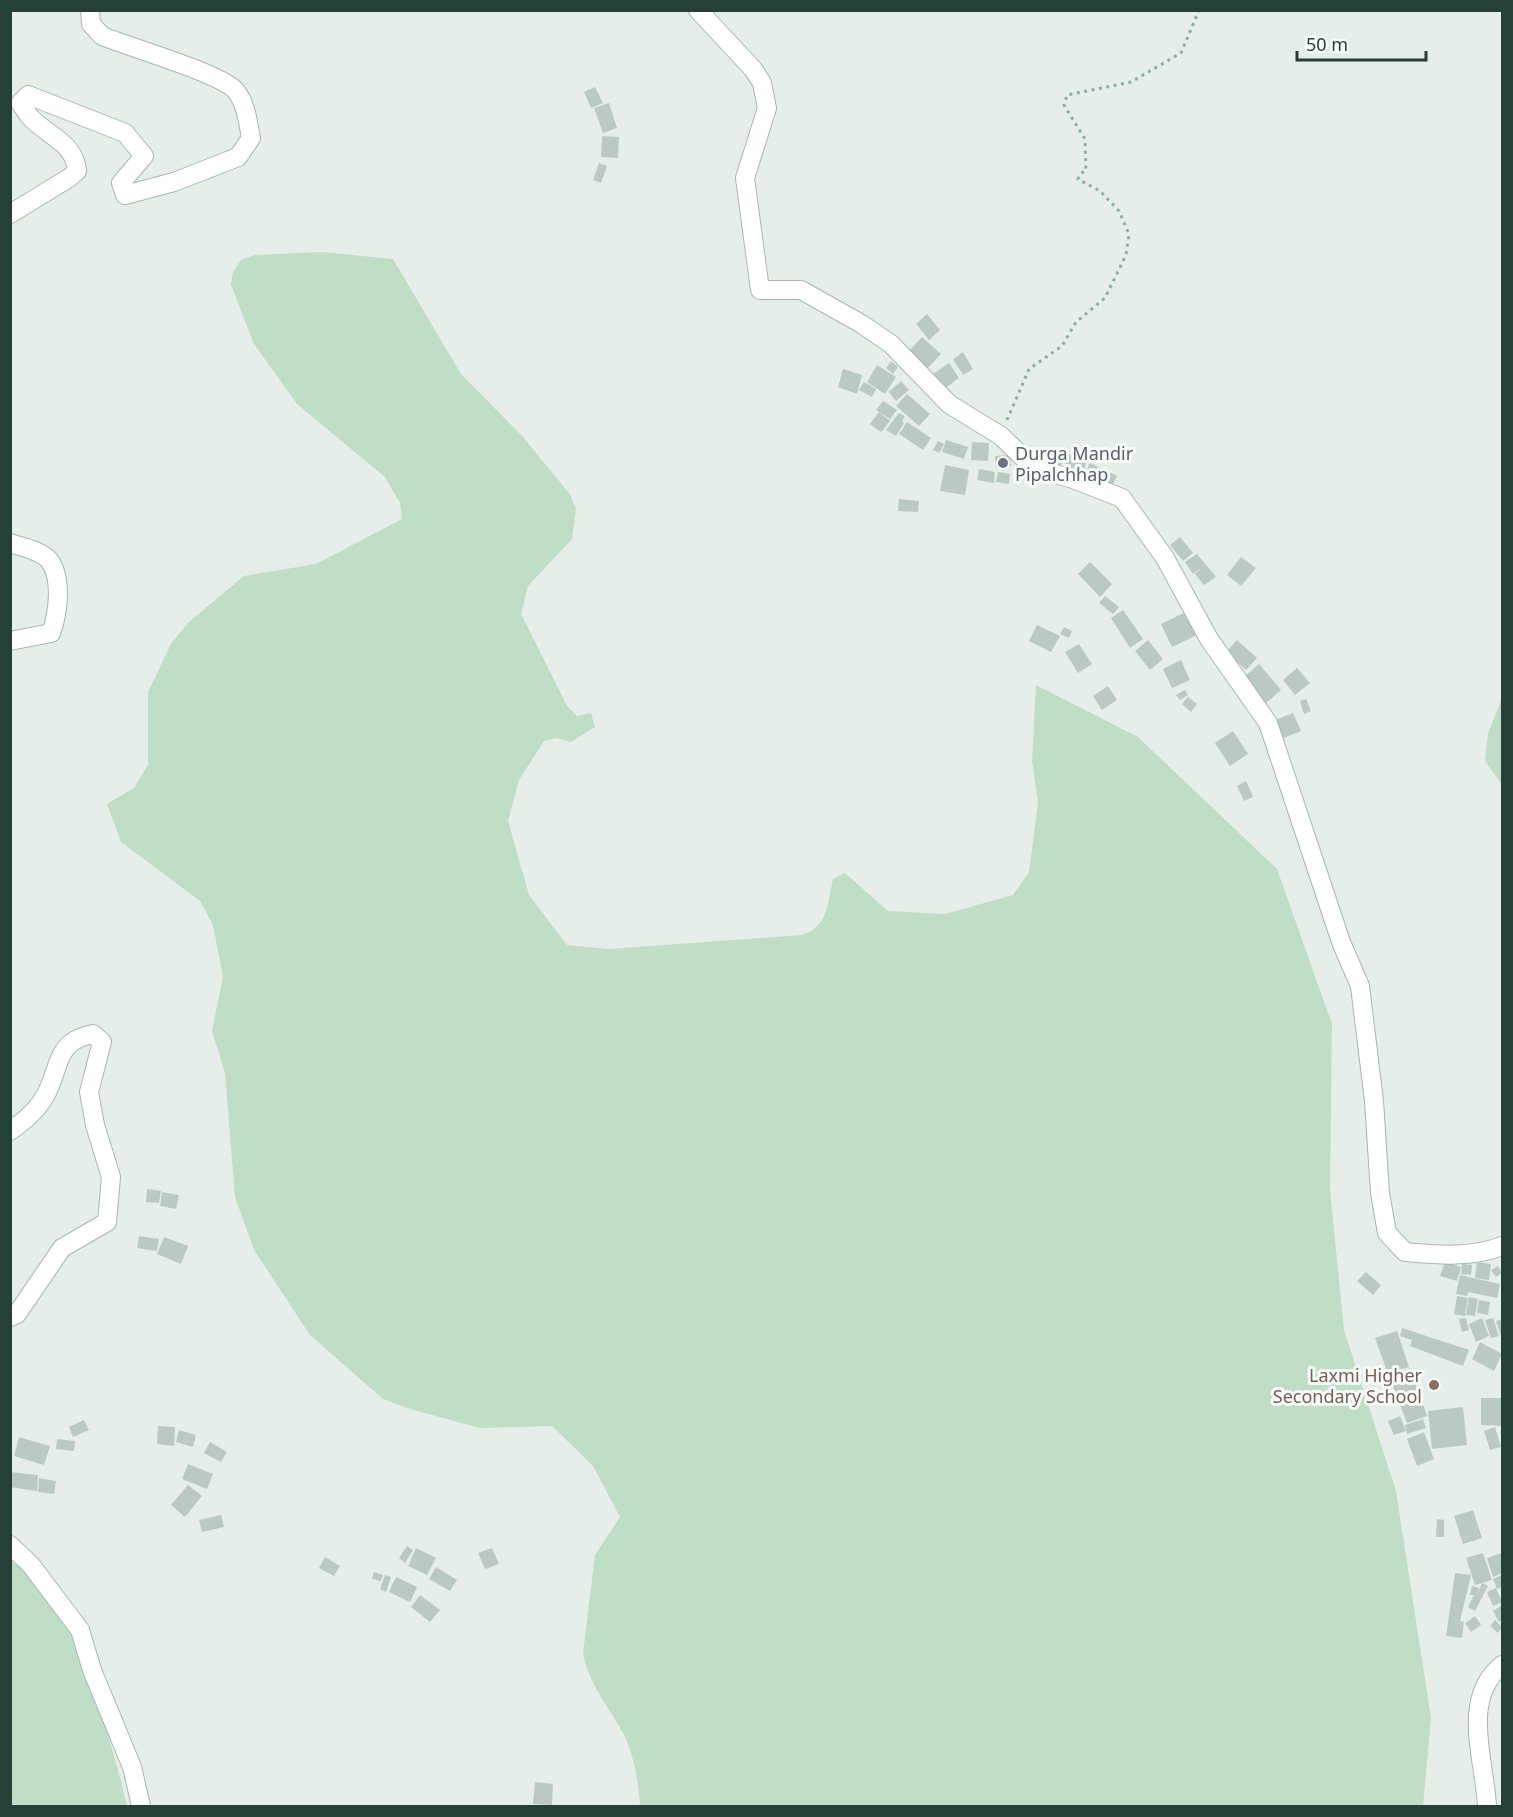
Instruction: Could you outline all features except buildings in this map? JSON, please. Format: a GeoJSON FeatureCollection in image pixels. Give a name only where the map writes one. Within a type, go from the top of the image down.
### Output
{"type":"FeatureCollection","features":[{"type":"Feature","properties":{"kind":"street"},"geometry":{"type":"LineString","coordinates":[[10,214],[69,178],[76,171],[76,159],[57,136],[32,119],[20,103],[28,95],[125,133],[144,156],[121,183],[125,195],[174,182],[238,157],[251,138],[244,104],[235,90],[215,77],[102,36],[91,24],[90,10]]}},
{"type":"Feature","properties":{"kind":"street"},"geometry":{"type":"LineString","coordinates":[[698,10],[753,69],[762,82],[767,108],[745,178],[760,290],[801,290],[860,323],[891,344],[949,404],[978,424],[1001,436],[1034,468],[1073,479],[1122,498],[1165,558],[1209,639],[1268,723],[1341,942],[1360,986],[1374,1101],[1380,1193],[1387,1233],[1406,1252],[1450,1257],[1490,1251],[1503,1246]]}},
{"type":"Feature","properties":{"kind":"street"},"geometry":{"type":"LineString","coordinates":[[10,543],[38,553],[49,561],[55,575],[57,614],[51,633],[10,640]]}},
{"type":"Feature","properties":{"kind":"street"},"geometry":{"type":"LineString","coordinates":[[10,1131],[42,1102],[63,1050],[75,1037],[93,1034],[102,1042],[89,1092],[95,1125],[111,1177],[107,1222],[62,1248],[17,1314],[10,1317]]}},
{"type":"Feature","properties":{"kind":"street"},"geometry":{"type":"LineString","coordinates":[[10,1545],[31,1565],[80,1630],[92,1670],[132,1767],[141,1806]]}},
{"type":"Feature","properties":{"kind":"street"},"geometry":{"type":"LineString","coordinates":[[1487,1806],[1477,1738],[1479,1704],[1494,1672],[1503,1665]]}},
{"type":"Feature","properties":{"kind":"path"},"geometry":{"type":"LineString","coordinates":[[1001,436],[1013,400],[1029,369],[1062,346],[1076,322],[1105,298],[1126,255],[1129,234],[1119,211],[1100,191],[1078,179],[1081,173],[1086,171],[1085,139],[1065,105],[1067,95],[1131,82],[1181,53],[1199,10]]}},
{"type":"Feature","properties":{"kind":"green space"},"geometry":{"type":"Polygon","coordinates":[[[322,252],[393,259],[461,374],[523,437],[570,494],[576,509],[572,539],[528,586],[521,614],[567,706],[577,716],[591,713],[595,727],[571,742],[557,738],[544,741],[519,780],[508,821],[529,895],[567,945],[609,949],[802,935],[811,931],[822,920],[828,905],[833,879],[845,873],[888,911],[945,914],[1013,895],[1029,872],[1038,802],[1032,761],[1036,685],[1138,737],[1277,869],[1332,1024],[1330,1190],[1344,1330],[1396,1491],[1431,1718],[1423,1806],[640,1806],[636,1771],[631,1753],[625,1737],[595,1686],[583,1653],[595,1555],[620,1517],[593,1466],[552,1426],[480,1428],[410,1409],[383,1399],[310,1335],[254,1250],[235,1197],[225,1073],[212,1031],[223,977],[213,925],[200,901],[121,842],[107,804],[134,788],[148,765],[148,692],[172,642],[190,621],[244,576],[316,564],[402,519],[400,503],[385,477],[297,404],[254,344],[231,285],[233,272],[241,260],[255,255],[322,252]]]}},
{"type":"Feature","properties":{"kind":"green space"},"geometry":{"type":"Polygon","coordinates":[[[1502,698],[1502,785],[1485,761],[1488,733],[1502,698]]]}},
{"type":"Feature","properties":{"kind":"green space"},"geometry":{"type":"Polygon","coordinates":[[[10,1561],[31,1576],[48,1594],[74,1641],[105,1725],[127,1806],[11,1806],[10,1561]]]}},
{"type":"Feature","properties":{"kind":"place","name":"Durga Mandir Pipalchhap"},"geometry":{"type":"Point","coordinates":[1003,463]}},
{"type":"Feature","properties":{"kind":"place","name":"Laxmi Higher Secondary School"},"geometry":{"type":"Point","coordinates":[1434,1385]}}]}
